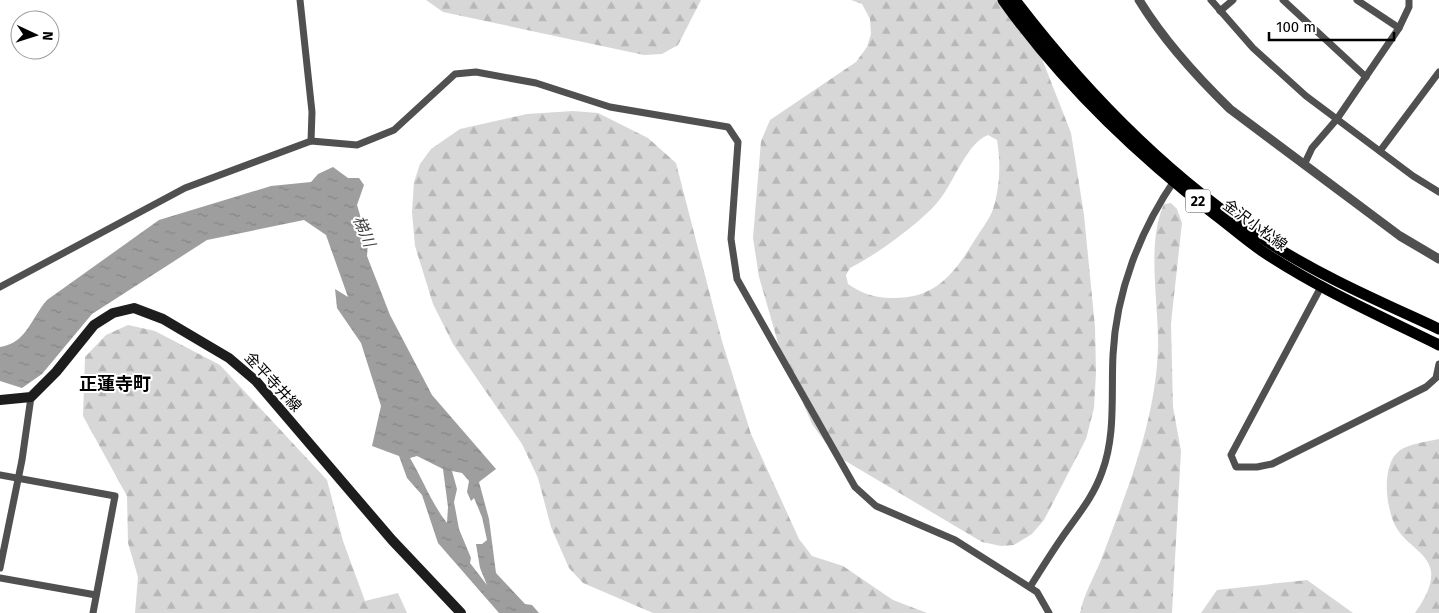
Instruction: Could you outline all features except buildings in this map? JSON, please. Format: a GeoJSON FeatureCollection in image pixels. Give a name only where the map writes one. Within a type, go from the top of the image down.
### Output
{"type":"FeatureCollection","features":[{"type":"Feature","properties":{"kind":"main road","name":"金沢小松線"},"geometry":{"type":"LineString","coordinates":[[1002,0],[1066,80],[1112,127],[1175,179],[1325,282],[1439,345]]}},
{"type":"Feature","properties":{"kind":"main road","name":"金沢小松線"},"geometry":{"type":"LineString","coordinates":[[1015,0],[1049,45],[1175,179]]}},
{"type":"Feature","properties":{"kind":"main road","name":"金沢小松線"},"geometry":{"type":"LineString","coordinates":[[1325,282],[1439,330]]}},
{"type":"Feature","properties":{"kind":"main road","name":"金平寺井線"},"geometry":{"type":"LineString","coordinates":[[31,397],[56,372],[94,325],[114,313],[134,308],[163,319],[229,358],[256,381],[392,540],[461,613]]}},
{"type":"Feature","properties":{"kind":"main road"},"geometry":{"type":"LineString","coordinates":[[0,400],[31,397]]}},
{"type":"Feature","properties":{"kind":"street"},"geometry":{"type":"LineString","coordinates":[[300,0],[312,112],[311,141]]}},
{"type":"Feature","properties":{"kind":"street"},"geometry":{"type":"LineString","coordinates":[[1139,0],[1159,31],[1205,84],[1230,109],[1400,236],[1439,259]]}},
{"type":"Feature","properties":{"kind":"street"},"geometry":{"type":"LineString","coordinates":[[1211,0],[1253,48],[1306,96],[1413,176],[1439,192]]}},
{"type":"Feature","properties":{"kind":"street"},"geometry":{"type":"LineString","coordinates":[[1220,10],[1233,0]]}},
{"type":"Feature","properties":{"kind":"street"},"geometry":{"type":"LineString","coordinates":[[1283,0],[1366,77]]}},
{"type":"Feature","properties":{"kind":"street"},"geometry":{"type":"LineString","coordinates":[[1358,0],[1399,28]]}},
{"type":"Feature","properties":{"kind":"street"},"geometry":{"type":"LineString","coordinates":[[1304,165],[1312,148],[1337,119],[1399,28],[1409,7],[1410,0]]}},
{"type":"Feature","properties":{"kind":"street"},"geometry":{"type":"LineString","coordinates":[[0,287],[185,188],[311,141],[357,145],[394,130],[455,74],[476,72],[536,83],[610,107],[728,128],[738,142],[731,238],[737,279],[854,487],[876,506],[956,540],[1030,587],[1037,592],[1049,613]]}},
{"type":"Feature","properties":{"kind":"street"},"geometry":{"type":"LineString","coordinates":[[1380,152],[1439,72]]}},
{"type":"Feature","properties":{"kind":"street"},"geometry":{"type":"LineString","coordinates":[[1030,587],[1061,539],[1088,504],[1103,472],[1112,422],[1113,355],[1120,297],[1142,237],[1175,179]]}},
{"type":"Feature","properties":{"kind":"street"},"geometry":{"type":"LineString","coordinates":[[1325,282],[1231,455],[1236,467],[1257,467],[1272,464],[1426,387],[1436,378],[1439,364]]}},
{"type":"Feature","properties":{"kind":"street"},"geometry":{"type":"LineString","coordinates":[[0,568],[18,479],[31,397]]}},
{"type":"Feature","properties":{"kind":"street"},"geometry":{"type":"LineString","coordinates":[[0,475],[115,496],[93,613]]}},
{"type":"Feature","properties":{"kind":"street"},"geometry":{"type":"LineString","coordinates":[[0,578],[96,595]]}},
{"type":"Feature","properties":{"kind":"green space"},"geometry":{"type":"Polygon","coordinates":[[[426,0],[701,0],[678,45],[662,54],[644,55],[443,12],[426,0]]]}},
{"type":"Feature","properties":{"kind":"green space"},"geometry":{"type":"Polygon","coordinates":[[[851,0],[1019,0],[1071,133],[1084,215],[1095,327],[1096,373],[1094,408],[1086,439],[1044,520],[1032,534],[1014,545],[1001,546],[982,542],[837,456],[812,424],[779,346],[759,277],[753,238],[761,141],[770,120],[856,62],[867,47],[871,34],[870,19],[862,4],[851,0]],[[988,135],[980,140],[966,156],[936,204],[895,239],[872,256],[850,268],[846,275],[848,284],[874,296],[891,298],[920,294],[942,282],[960,263],[992,212],[999,176],[997,140],[988,135]]]}},
{"type":"Feature","properties":{"kind":"green space"},"geometry":{"type":"Polygon","coordinates":[[[573,111],[598,113],[648,138],[676,163],[722,341],[751,434],[799,539],[812,556],[843,566],[893,600],[927,613],[653,613],[583,583],[569,568],[551,527],[538,478],[522,444],[453,344],[433,304],[415,246],[412,212],[414,182],[420,164],[431,149],[460,129],[527,114],[573,111]]]}},
{"type":"Feature","properties":{"kind":"green space"},"geometry":{"type":"Polygon","coordinates":[[[1171,203],[1177,209],[1182,223],[1171,323],[1173,407],[1181,451],[1172,613],[1080,613],[1130,482],[1152,402],[1158,347],[1154,255],[1159,220],[1164,204],[1171,203]]]}},
{"type":"Feature","properties":{"kind":"green space"},"geometry":{"type":"Polygon","coordinates":[[[128,325],[155,331],[220,365],[327,480],[343,541],[365,601],[398,593],[407,613],[135,613],[138,577],[128,543],[127,496],[83,416],[85,357],[106,335],[128,325]]]}},
{"type":"Feature","properties":{"kind":"green space"},"geometry":{"type":"Polygon","coordinates":[[[1439,439],[1439,613],[1415,613],[1429,588],[1431,571],[1426,559],[1402,535],[1394,522],[1388,501],[1387,478],[1393,458],[1403,448],[1439,439]]]}},
{"type":"Feature","properties":{"kind":"green space"},"geometry":{"type":"Polygon","coordinates":[[[1307,580],[1353,613],[1201,613],[1217,590],[1307,580]]]}},
{"type":"Feature","properties":{"kind":"water","name":"梯川"},"geometry":{"type":"Polygon","coordinates":[[[333,167],[348,178],[359,178],[364,185],[357,205],[368,242],[367,256],[390,315],[432,395],[496,469],[479,482],[489,519],[496,573],[525,604],[532,605],[539,613],[499,613],[438,543],[422,495],[407,478],[399,456],[372,446],[381,406],[361,343],[337,308],[335,289],[348,297],[326,235],[304,220],[207,240],[92,314],[42,374],[22,388],[0,381],[0,347],[9,345],[23,335],[47,300],[159,220],[271,186],[311,182],[318,174],[333,167]],[[417,456],[410,458],[432,500],[447,523],[448,507],[443,469],[417,456]],[[452,471],[457,489],[454,502],[459,529],[471,558],[470,563],[487,585],[480,568],[476,544],[482,544],[487,540],[482,517],[474,498],[471,501],[467,492],[469,481],[462,473],[452,471]]]}},
{"type":"Feature","properties":{"kind":"district","name":"正蓮寺町"},"geometry":{"type":"Point","coordinates":[115,384]}}]}
